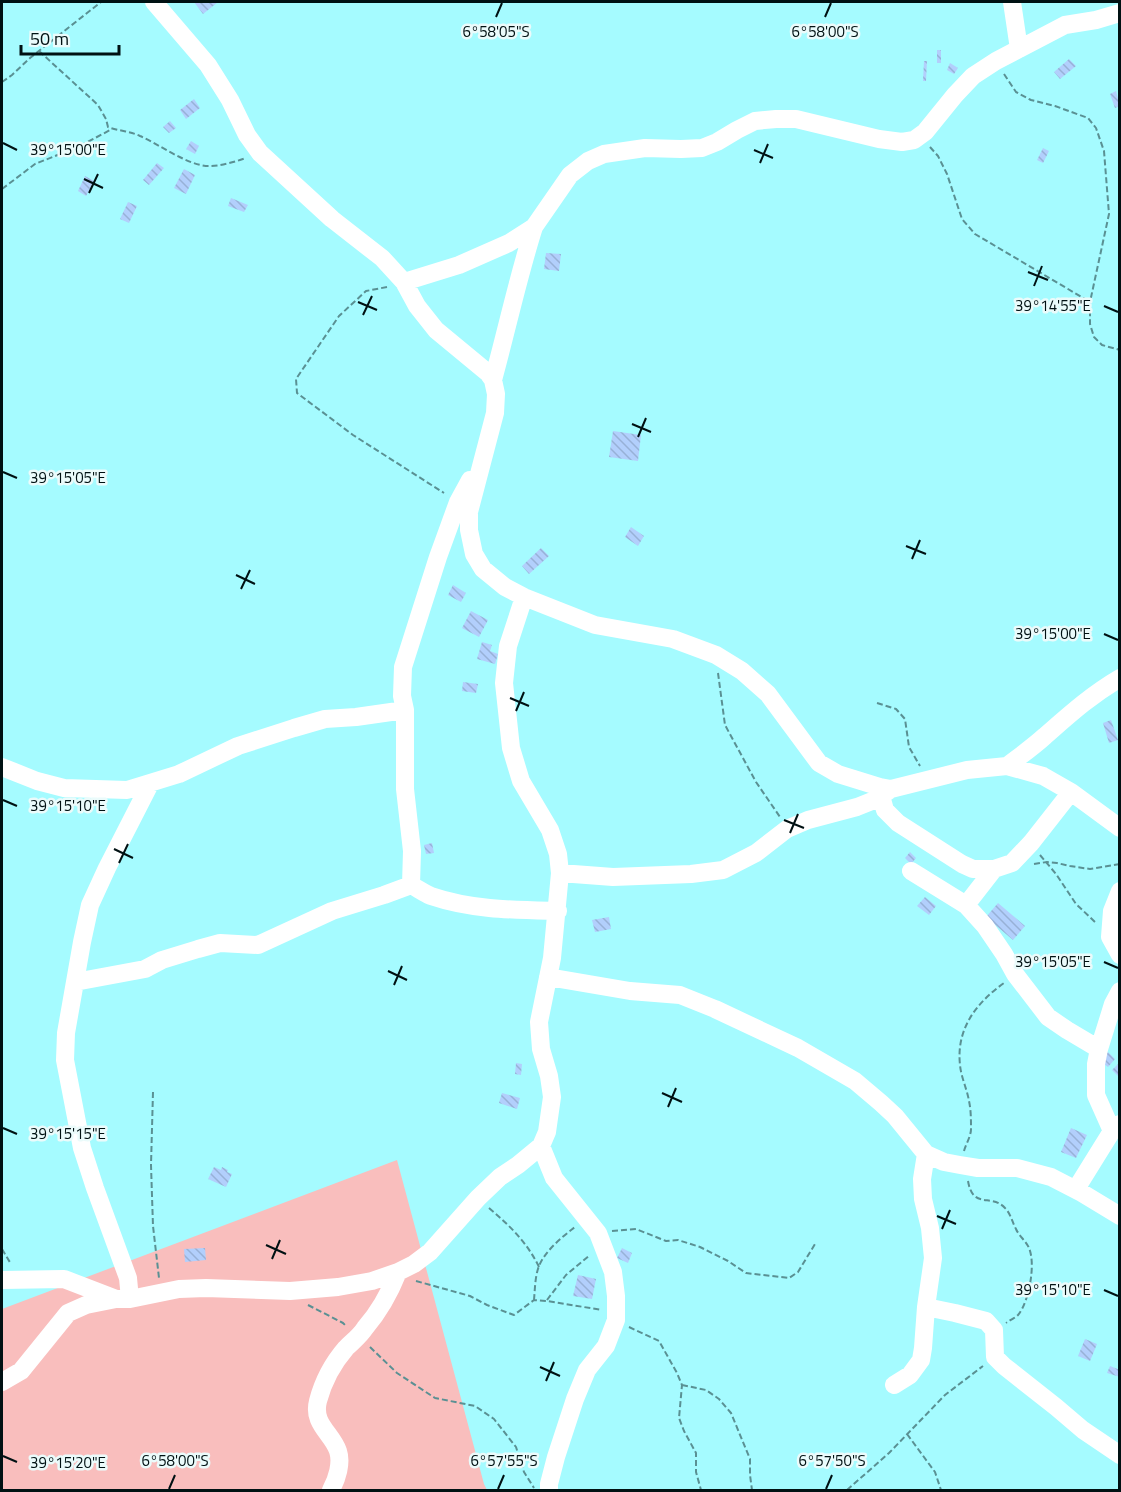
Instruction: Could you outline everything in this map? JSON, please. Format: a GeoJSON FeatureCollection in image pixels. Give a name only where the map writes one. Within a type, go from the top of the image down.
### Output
{"type":"FeatureCollection","features":[{"type":"Feature","properties":{"kind":"street"},"geometry":{"type":"LineString","coordinates":[[154,2],[208,65],[230,100],[247,135],[260,153],[332,219],[382,258],[404,284],[417,306],[436,330],[494,380]]}},
{"type":"Feature","properties":{"kind":"street"},"geometry":{"type":"LineString","coordinates":[[1012,2],[1019,49]]}},
{"type":"Feature","properties":{"kind":"street"},"geometry":{"type":"LineString","coordinates":[[1071,792],[1031,843],[1012,862],[994,869],[974,870],[898,823],[885,810],[886,793],[880,787],[838,774],[819,763],[768,694],[742,670],[716,655],[673,639],[595,625],[524,597],[505,587],[483,568],[474,554],[469,512],[495,413],[494,380],[534,227],[570,176],[588,161],[604,154],[645,148],[702,148],[755,121],[776,119],[795,119],[879,139],[902,142],[914,140],[925,132],[973,76],[1065,26],[1119,13]]}},
{"type":"Feature","properties":{"kind":"street"},"geometry":{"type":"LineString","coordinates":[[404,284],[479,258],[534,227]]}},
{"type":"Feature","properties":{"kind":"street"},"geometry":{"type":"LineString","coordinates":[[411,885],[412,851],[405,789],[403,667],[458,502],[487,447]]}},
{"type":"Feature","properties":{"kind":"street"},"geometry":{"type":"LineString","coordinates":[[2,1382],[21,1371],[68,1313],[86,1305],[179,1289],[285,1291],[338,1287],[397,1276],[430,1252],[500,1177],[541,1146],[547,1132],[552,1096],[539,1022],[558,911],[560,873],[558,854],[550,830],[521,781],[511,748],[504,683],[508,646],[524,597]]}},
{"type":"Feature","properties":{"kind":"street"},"geometry":{"type":"LineString","coordinates":[[1007,766],[1084,702],[1119,678]]}},
{"type":"Feature","properties":{"kind":"street"},"geometry":{"type":"LineString","coordinates":[[2,767],[36,781],[64,788],[127,790],[179,774],[238,746],[325,719],[405,710]]}},
{"type":"Feature","properties":{"kind":"street"},"geometry":{"type":"LineString","coordinates":[[560,873],[614,877],[691,874],[723,870],[756,853],[787,829],[807,820],[857,807],[886,793],[932,779],[967,770],[1007,766],[1043,776],[1071,792],[1119,828]]}},
{"type":"Feature","properties":{"kind":"street"},"geometry":{"type":"LineString","coordinates":[[123,1299],[128,1278],[82,1148],[65,1060],[66,1033],[90,905],[150,784]]}},
{"type":"Feature","properties":{"kind":"street"},"geometry":{"type":"LineString","coordinates":[[966,905],[994,869]]}},
{"type":"Feature","properties":{"kind":"street"},"geometry":{"type":"LineString","coordinates":[[911,871],[966,905],[985,926],[1015,974],[1048,1017],[1099,1049]]}},
{"type":"Feature","properties":{"kind":"street"},"geometry":{"type":"LineString","coordinates":[[411,885],[430,896],[467,905],[498,909],[558,911]]}},
{"type":"Feature","properties":{"kind":"street"},"geometry":{"type":"LineString","coordinates":[[75,982],[145,969],[162,960],[220,944],[258,945],[332,911],[384,896],[411,885]]}},
{"type":"Feature","properties":{"kind":"street"},"geometry":{"type":"LineString","coordinates":[[1119,891],[1112,911],[1110,937],[1119,955]]}},
{"type":"Feature","properties":{"kind":"street"},"geometry":{"type":"LineString","coordinates":[[548,977],[630,991],[680,995],[715,1009],[798,1048],[855,1081],[895,1116],[926,1154],[944,1162],[978,1168],[1017,1168],[1052,1177],[1119,1216]]}},
{"type":"Feature","properties":{"kind":"street"},"geometry":{"type":"LineString","coordinates":[[1076,1190],[1116,1128],[1096,1095],[1096,1064],[1113,1004],[1119,991]]}},
{"type":"Feature","properties":{"kind":"street"},"geometry":{"type":"LineString","coordinates":[[541,1146],[554,1178],[600,1240],[613,1272],[616,1296],[616,1316],[606,1346],[587,1370],[575,1399],[556,1457],[549,1491]]}},
{"type":"Feature","properties":{"kind":"street"},"geometry":{"type":"LineString","coordinates":[[894,1385],[910,1376],[921,1360],[924,1348],[926,1307],[933,1258],[930,1228],[923,1199],[922,1179],[926,1154]]}},
{"type":"Feature","properties":{"kind":"street"},"geometry":{"type":"LineString","coordinates":[[331,1491],[340,1464],[338,1450],[318,1418],[317,1404],[331,1368],[374,1317],[397,1276]]}},
{"type":"Feature","properties":{"kind":"street"},"geometry":{"type":"LineString","coordinates":[[2,1280],[63,1279],[123,1299]]}},
{"type":"Feature","properties":{"kind":"street"},"geometry":{"type":"LineString","coordinates":[[926,1307],[986,1321],[994,1330],[995,1357],[1083,1430],[1119,1455]]}},
{"type":"Feature","properties":{"kind":"path"},"geometry":{"type":"LineString","coordinates":[[2,82],[101,2]]}},
{"type":"Feature","properties":{"kind":"path"},"geometry":{"type":"LineString","coordinates":[[39,51],[98,105],[108,127],[139,135],[170,152],[207,166],[232,163],[260,153]]}},
{"type":"Feature","properties":{"kind":"path"},"geometry":{"type":"LineString","coordinates":[[996,62],[1016,92],[1031,100],[1088,118],[1096,128],[1104,152],[1109,214],[1090,302],[1090,324],[1094,337],[1102,345],[1119,350]]}},
{"type":"Feature","properties":{"kind":"path"},"geometry":{"type":"LineString","coordinates":[[2,189],[35,164],[80,146],[113,129]]}},
{"type":"Feature","properties":{"kind":"path"},"geometry":{"type":"LineString","coordinates":[[914,140],[933,149],[938,156],[947,174],[962,219],[975,234],[1090,302]]}},
{"type":"Feature","properties":{"kind":"path"},"geometry":{"type":"LineString","coordinates":[[404,284],[366,291],[339,316],[296,379],[297,393],[353,435],[458,502]]}},
{"type":"Feature","properties":{"kind":"path"},"geometry":{"type":"LineString","coordinates":[[716,655],[725,725],[756,782],[787,829]]}},
{"type":"Feature","properties":{"kind":"path"},"geometry":{"type":"LineString","coordinates":[[877,703],[896,709],[905,718],[909,747],[920,766],[932,779]]}},
{"type":"Feature","properties":{"kind":"path"},"geometry":{"type":"LineString","coordinates":[[1031,843],[1076,904],[1110,937]]}},
{"type":"Feature","properties":{"kind":"path"},"geometry":{"type":"LineString","coordinates":[[1012,862],[1021,865],[1047,862],[1089,869],[1119,864]]}},
{"type":"Feature","properties":{"kind":"path"},"geometry":{"type":"LineString","coordinates":[[994,1330],[1017,1316],[1024,1305],[1033,1269],[1028,1245],[1020,1236],[1004,1206],[979,1199],[973,1195],[968,1184],[963,1165],[971,1132],[969,1102],[960,1066],[960,1044],[970,1016],[988,995],[1015,974]]}},
{"type":"Feature","properties":{"kind":"path"},"geometry":{"type":"LineString","coordinates":[[153,1092],[151,1165],[153,1226],[161,1293]]}},
{"type":"Feature","properties":{"kind":"path"},"geometry":{"type":"LineString","coordinates":[[478,1198],[524,1241],[539,1267]]}},
{"type":"Feature","properties":{"kind":"path"},"geometry":{"type":"LineString","coordinates":[[534,1300],[539,1267],[563,1236],[586,1219]]}},
{"type":"Feature","properties":{"kind":"path"},"geometry":{"type":"LineString","coordinates":[[547,1300],[566,1275],[600,1240],[636,1228],[666,1241],[678,1240],[699,1247],[746,1273],[789,1278],[798,1272],[815,1244]]}},
{"type":"Feature","properties":{"kind":"path"},"geometry":{"type":"LineString","coordinates":[[397,1276],[470,1296],[514,1315],[534,1300],[547,1300],[616,1316],[659,1341],[682,1385],[679,1418],[696,1453],[696,1472],[701,1491]]}},
{"type":"Feature","properties":{"kind":"path"},"geometry":{"type":"LineString","coordinates":[[285,1291],[343,1323],[397,1373],[421,1390],[435,1398],[476,1406],[494,1419],[516,1447],[524,1472],[535,1491]]}},
{"type":"Feature","properties":{"kind":"path"},"geometry":{"type":"LineString","coordinates":[[847,1491],[889,1453],[945,1395],[995,1357]]}},
{"type":"Feature","properties":{"kind":"path"},"geometry":{"type":"LineString","coordinates":[[682,1385],[706,1390],[719,1399],[731,1413],[750,1459],[752,1491]]}},
{"type":"Feature","properties":{"kind":"path"},"geometry":{"type":"LineString","coordinates":[[907,1434],[935,1472],[940,1491]]}},
{"type":"Feature","properties":{"kind":"shaded area"},"geometry":{"type":"Polygon","coordinates":[[[397,1160],[487,1490],[2,1490],[2,1309],[397,1160]]]}},
{"type":"Feature","properties":{"kind":"building"},"geometry":{"type":"Polygon","coordinates":[[[194,2],[218,2],[203,14],[194,2]]]}},
{"type":"Feature","properties":{"kind":"building"},"geometry":{"type":"Polygon","coordinates":[[[937,50],[941,50],[941,63],[937,63],[937,50]]]}},
{"type":"Feature","properties":{"kind":"building"},"geometry":{"type":"Polygon","coordinates":[[[1069,59],[1076,66],[1060,79],[1054,72],[1069,59]]]}},
{"type":"Feature","properties":{"kind":"building"},"geometry":{"type":"Polygon","coordinates":[[[924,61],[927,61],[926,81],[923,81],[924,61]]]}},
{"type":"Feature","properties":{"kind":"building"},"geometry":{"type":"Polygon","coordinates":[[[950,63],[958,68],[954,74],[947,70],[950,63]]]}},
{"type":"Feature","properties":{"kind":"building"},"geometry":{"type":"Polygon","coordinates":[[[1116,91],[1120,106],[1115,108],[1110,94],[1116,91]]]}},
{"type":"Feature","properties":{"kind":"building"},"geometry":{"type":"Polygon","coordinates":[[[194,99],[200,108],[186,119],[180,110],[194,99]]]}},
{"type":"Feature","properties":{"kind":"building"},"geometry":{"type":"Polygon","coordinates":[[[170,121],[176,128],[169,133],[163,127],[170,121]]]}},
{"type":"Feature","properties":{"kind":"building"},"geometry":{"type":"Polygon","coordinates":[[[191,141],[199,146],[195,154],[186,149],[191,141]]]}},
{"type":"Feature","properties":{"kind":"building"},"geometry":{"type":"Polygon","coordinates":[[[1043,148],[1049,151],[1043,163],[1037,160],[1043,148]]]}},
{"type":"Feature","properties":{"kind":"building"},"geometry":{"type":"Polygon","coordinates":[[[157,163],[164,168],[149,185],[143,180],[157,163]]]}},
{"type":"Feature","properties":{"kind":"building"},"geometry":{"type":"Polygon","coordinates":[[[184,169],[195,175],[186,194],[174,188],[184,169]]]}},
{"type":"Feature","properties":{"kind":"building"},"geometry":{"type":"Polygon","coordinates":[[[85,176],[94,181],[86,196],[78,191],[85,176]]]}},
{"type":"Feature","properties":{"kind":"building"},"geometry":{"type":"Polygon","coordinates":[[[231,198],[248,205],[244,212],[228,206],[231,198]]]}},
{"type":"Feature","properties":{"kind":"building"},"geometry":{"type":"Polygon","coordinates":[[[128,202],[137,206],[129,223],[120,219],[128,202]]]}},
{"type":"Feature","properties":{"kind":"building"},"geometry":{"type":"Polygon","coordinates":[[[546,253],[561,254],[559,271],[544,269],[546,253]]]}},
{"type":"Feature","properties":{"kind":"building"},"geometry":{"type":"Polygon","coordinates":[[[613,431],[641,435],[638,461],[609,457],[613,431]]]}},
{"type":"Feature","properties":{"kind":"building"},"geometry":{"type":"Polygon","coordinates":[[[631,527],[644,536],[638,546],[625,537],[631,527]]]}},
{"type":"Feature","properties":{"kind":"building"},"geometry":{"type":"Polygon","coordinates":[[[541,548],[549,556],[529,574],[522,566],[541,548]]]}},
{"type":"Feature","properties":{"kind":"building"},"geometry":{"type":"Polygon","coordinates":[[[453,585],[466,593],[461,602],[448,595],[453,585]]]}},
{"type":"Feature","properties":{"kind":"building"},"geometry":{"type":"Polygon","coordinates":[[[471,611],[488,620],[479,637],[462,628],[471,611]]]}},
{"type":"Feature","properties":{"kind":"building"},"geometry":{"type":"Polygon","coordinates":[[[482,642],[492,645],[490,651],[498,654],[495,664],[477,659],[482,642]]]}},
{"type":"Feature","properties":{"kind":"building"},"geometry":{"type":"Polygon","coordinates":[[[463,682],[478,684],[476,693],[462,691],[463,682]]]}},
{"type":"Feature","properties":{"kind":"building"},"geometry":{"type":"Polygon","coordinates":[[[1111,720],[1118,740],[1109,743],[1103,723],[1111,720]]]}},
{"type":"Feature","properties":{"kind":"building"},"geometry":{"type":"Polygon","coordinates":[[[432,843],[434,853],[426,854],[424,845],[432,843]]]}},
{"type":"Feature","properties":{"kind":"building"},"geometry":{"type":"Polygon","coordinates":[[[910,852],[916,858],[911,864],[905,858],[910,852]]]}},
{"type":"Feature","properties":{"kind":"building"},"geometry":{"type":"Polygon","coordinates":[[[925,897],[936,906],[929,915],[917,906],[925,897]]]}},
{"type":"Feature","properties":{"kind":"building"},"geometry":{"type":"Polygon","coordinates":[[[998,903],[1025,926],[1013,940],[986,917],[998,903]]]}},
{"type":"Feature","properties":{"kind":"building"},"geometry":{"type":"Polygon","coordinates":[[[609,917],[611,929],[595,932],[592,920],[609,917]]]}},
{"type":"Feature","properties":{"kind":"building"},"geometry":{"type":"Polygon","coordinates":[[[1108,1052],[1115,1059],[1108,1067],[1100,1061],[1108,1052]]]}},
{"type":"Feature","properties":{"kind":"building"},"geometry":{"type":"Polygon","coordinates":[[[1120,1062],[1120,1078],[1112,1070],[1120,1062]]]}},
{"type":"Feature","properties":{"kind":"building"},"geometry":{"type":"Polygon","coordinates":[[[516,1063],[522,1064],[521,1075],[515,1074],[516,1063]]]}},
{"type":"Feature","properties":{"kind":"building"},"geometry":{"type":"Polygon","coordinates":[[[502,1093],[520,1098],[517,1109],[499,1103],[502,1093]]]}},
{"type":"Feature","properties":{"kind":"building"},"geometry":{"type":"Polygon","coordinates":[[[1071,1128],[1087,1135],[1076,1158],[1061,1152],[1071,1128]]]}},
{"type":"Feature","properties":{"kind":"building"},"geometry":{"type":"Polygon","coordinates":[[[214,1167],[221,1170],[222,1167],[232,1174],[226,1187],[208,1179],[214,1167]]]}},
{"type":"Feature","properties":{"kind":"building"},"geometry":{"type":"Polygon","coordinates":[[[205,1248],[206,1260],[185,1262],[184,1249],[205,1248]]]}},
{"type":"Feature","properties":{"kind":"building"},"geometry":{"type":"Polygon","coordinates":[[[622,1248],[632,1253],[628,1263],[617,1258],[622,1248]]]}},
{"type":"Feature","properties":{"kind":"building"},"geometry":{"type":"Polygon","coordinates":[[[578,1275],[596,1279],[592,1299],[573,1296],[578,1275]]]}},
{"type":"Feature","properties":{"kind":"building"},"geometry":{"type":"Polygon","coordinates":[[[1085,1339],[1097,1344],[1090,1361],[1078,1356],[1085,1339]]]}},
{"type":"Feature","properties":{"kind":"building"},"geometry":{"type":"Polygon","coordinates":[[[1110,1366],[1120,1370],[1120,1377],[1107,1373],[1110,1366]]]}}]}
